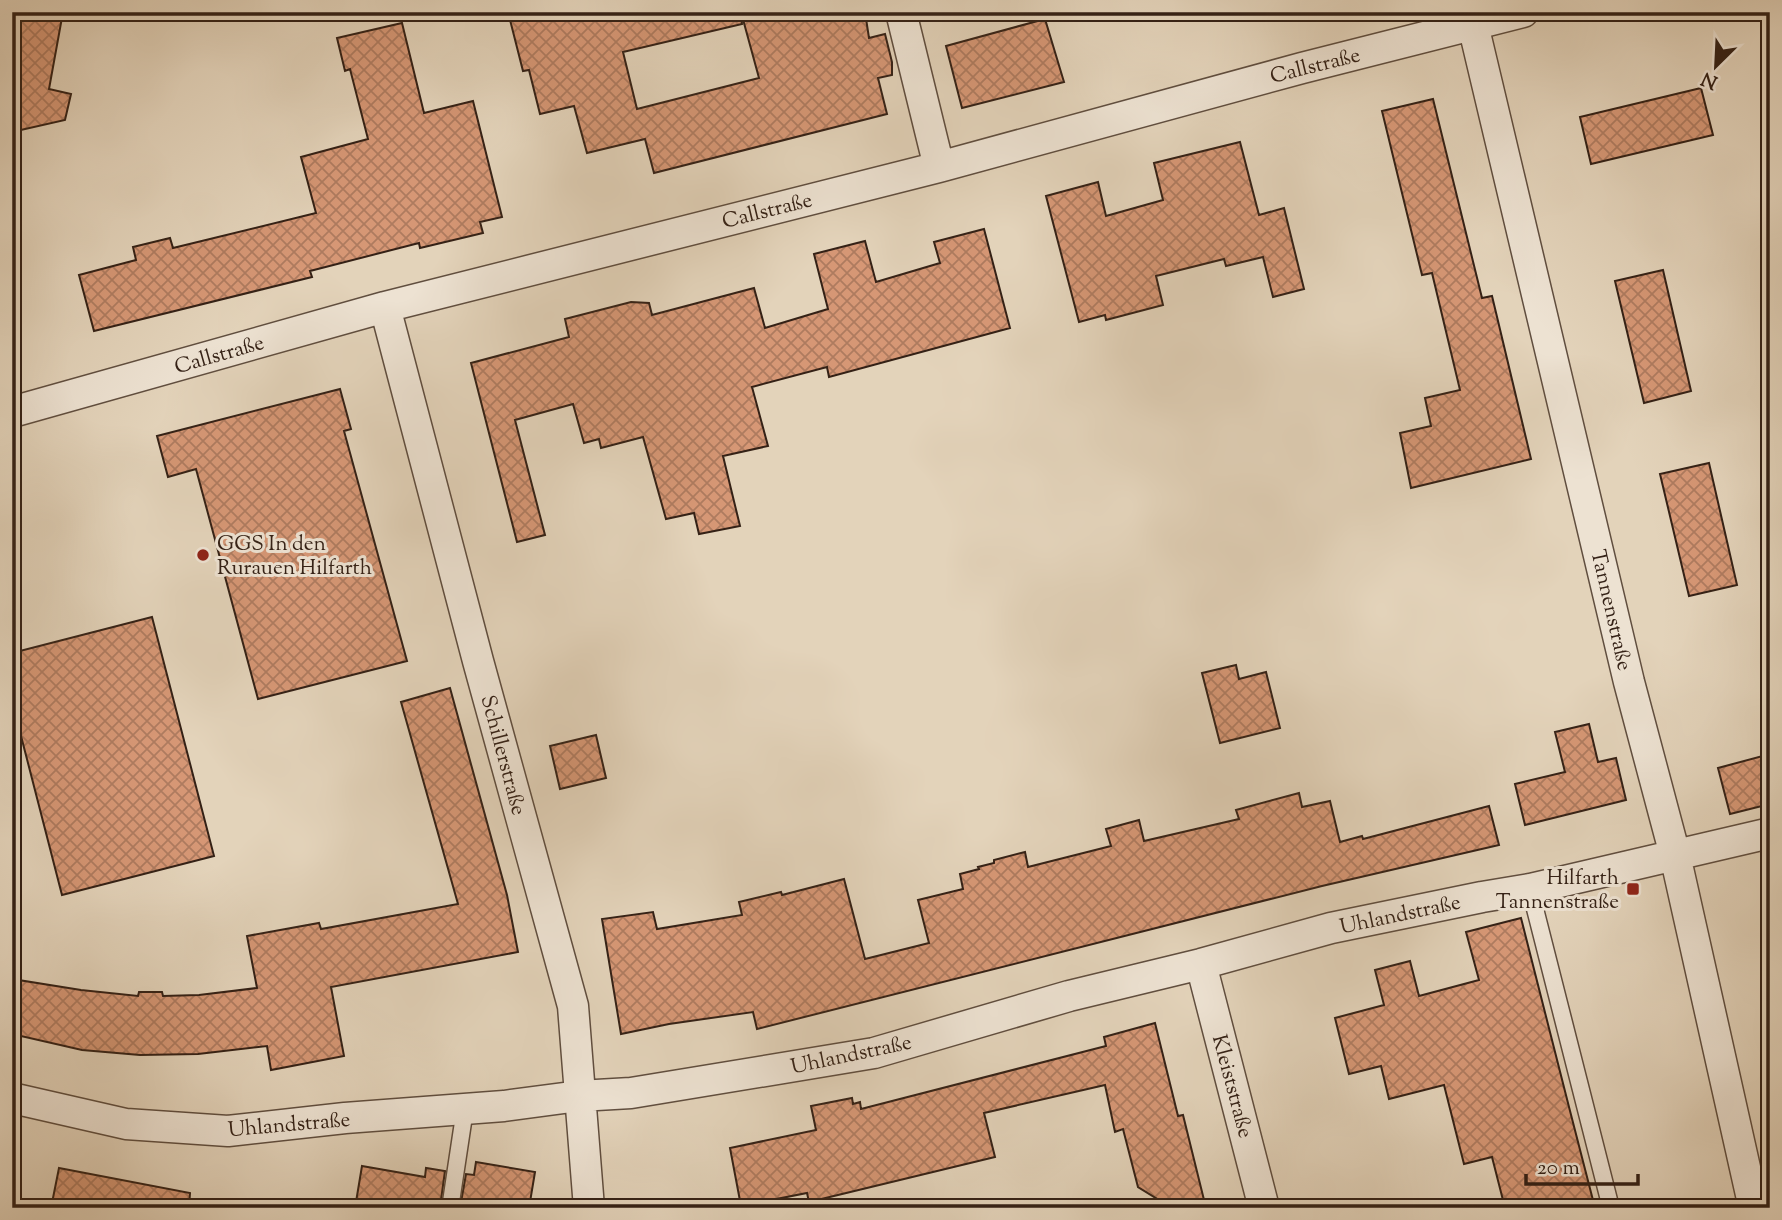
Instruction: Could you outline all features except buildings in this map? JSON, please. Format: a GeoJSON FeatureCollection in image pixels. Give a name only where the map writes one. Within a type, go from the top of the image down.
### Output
{"type":"FeatureCollection","features":[{"type":"Feature","properties":{"kind":"street"},"geometry":{"type":"LineString","coordinates":[[901,12],[939,167]]}},
{"type":"Feature","properties":{"kind":"street","name":"Callstraße"},"geometry":{"type":"LineString","coordinates":[[12,412],[385,307],[939,167],[1472,19],[1523,12]]}},
{"type":"Feature","properties":{"kind":"street","name":"Tannenstraße"},"geometry":{"type":"LineString","coordinates":[[1472,19],[1629,682],[1675,855],[1724,1084],[1754,1208]]}},
{"type":"Feature","properties":{"kind":"street","name":"Schillerstraße"},"geometry":{"type":"LineString","coordinates":[[385,307],[573,1006],[589,1208]]}},
{"type":"Feature","properties":{"kind":"street","name":"Uhlandstraße"},"geometry":{"type":"LineString","coordinates":[[12,1098],[126,1124],[228,1131],[631,1093],[874,1054],[1069,996],[1201,964],[1331,928],[1530,889],[1770,833]]}},
{"type":"Feature","properties":{"kind":"street","name":"Kleiststraße"},"geometry":{"type":"LineString","coordinates":[[1201,964],[1264,1208]]}},
{"type":"Feature","properties":{"kind":"lane"},"geometry":{"type":"LineString","coordinates":[[1530,889],[1611,1208]]}},
{"type":"Feature","properties":{"kind":"lane"},"geometry":{"type":"LineString","coordinates":[[452,1202],[464,1109]]}},
{"type":"Feature","properties":{"kind":"place","name":"GGS In den Rurauen Hilfarth"},"geometry":{"type":"Point","coordinates":[203,555]}},
{"type":"Feature","properties":{"kind":"place","name":"Hilfarth Tannenstraße"},"geometry":{"type":"Point","coordinates":[1633,889]}}]}
